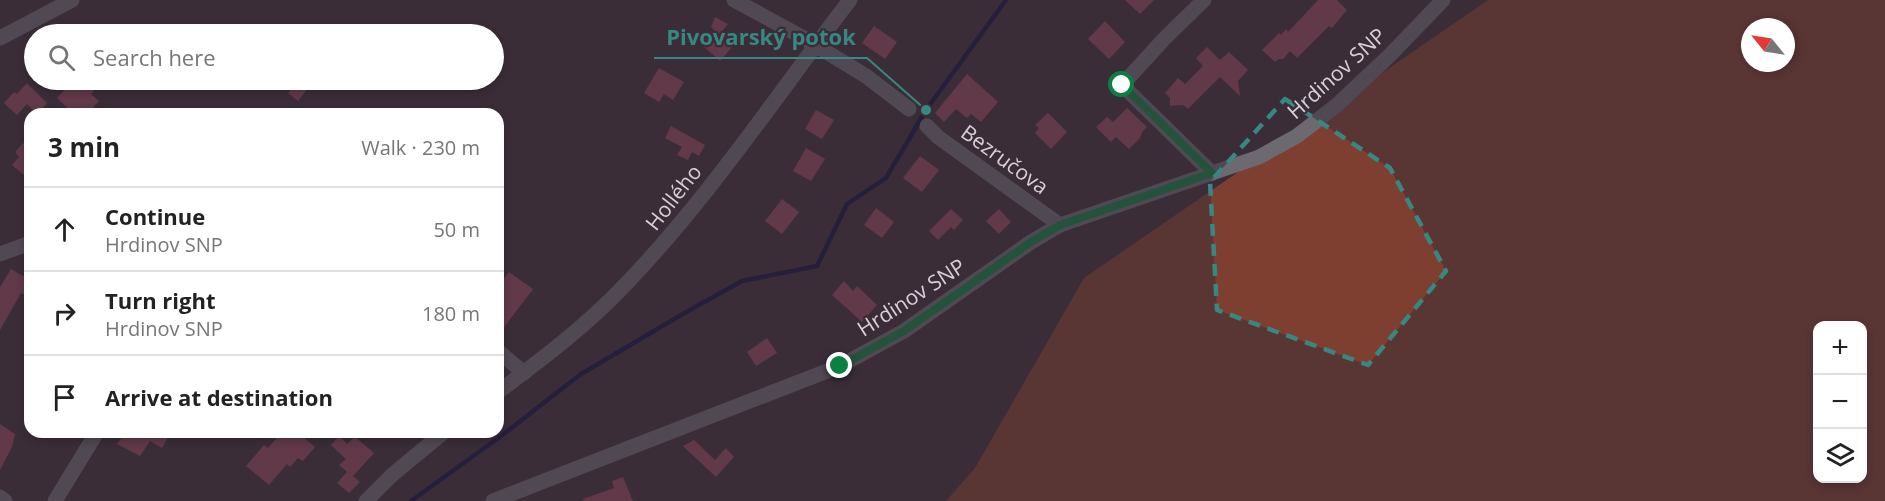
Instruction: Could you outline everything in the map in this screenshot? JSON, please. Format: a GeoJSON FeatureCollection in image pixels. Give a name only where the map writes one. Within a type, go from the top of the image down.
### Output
{"type":"FeatureCollection","features":[{"type":"Feature","properties":{"kind":"street"},"geometry":{"type":"LineString","coordinates":[[27,24],[72,0]]}},
{"type":"Feature","properties":{"kind":"street"},"geometry":{"type":"LineString","coordinates":[[734,0],[866,76],[909,109]]}},
{"type":"Feature","properties":{"kind":"street","name":"Hollého"},"geometry":{"type":"LineString","coordinates":[[504,388],[588,321],[659,249],[850,0]]}},
{"type":"Feature","properties":{"kind":"street"},"geometry":{"type":"LineString","coordinates":[[1204,0],[1122,85],[1212,173]]}},
{"type":"Feature","properties":{"kind":"street","name":"Hrdinov SNP"},"geometry":{"type":"LineString","coordinates":[[493,501],[840,366],[904,331],[1031,242],[1060,225],[1259,157],[1297,136],[1337,105],[1443,0]]}},
{"type":"Feature","properties":{"kind":"street"},"geometry":{"type":"LineString","coordinates":[[0,38],[24,25]]}},
{"type":"Feature","properties":{"kind":"street","name":"Bezručova"},"geometry":{"type":"LineString","coordinates":[[927,126],[938,137],[1060,225]]}},
{"type":"Feature","properties":{"kind":"street"},"geometry":{"type":"LineString","coordinates":[[0,254],[24,245]]}},
{"type":"Feature","properties":{"kind":"street"},"geometry":{"type":"LineString","coordinates":[[504,356],[524,373]]}},
{"type":"Feature","properties":{"kind":"street"},"geometry":{"type":"LineString","coordinates":[[55,501],[93,438]]}},
{"type":"Feature","properties":{"kind":"street"},"geometry":{"type":"LineString","coordinates":[[366,501],[392,475],[437,438]]}},
{"type":"Feature","properties":{"kind":"street"},"geometry":{"type":"LineString","coordinates":[[0,496],[4,501]]}},
{"type":"Feature","properties":{"kind":"highlighted area"},"geometry":{"type":"Polygon","coordinates":[[[1285,99],[1390,168],[1446,271],[1368,365],[1217,310],[1210,182],[1285,99]]]}},
{"type":"Feature","properties":{"kind":"shaded area"},"geometry":{"type":"Polygon","coordinates":[[[1488,0],[1885,0],[1885,501],[946,501],[975,468],[1084,278],[1488,0]]]}},
{"type":"Feature","properties":{"kind":"building"},"geometry":{"type":"Polygon","coordinates":[[[1125,0],[1154,0],[1140,14],[1125,0]]]}},
{"type":"Feature","properties":{"kind":"building"},"geometry":{"type":"Polygon","coordinates":[[[1318,0],[1337,0],[1347,10],[1332,28],[1329,26],[1297,58],[1290,51],[1283,59],[1275,62],[1262,50],[1279,33],[1281,35],[1286,29],[1288,32],[1318,0]]]}},
{"type":"Feature","properties":{"kind":"building"},"geometry":{"type":"Polygon","coordinates":[[[715,17],[728,24],[719,35],[711,27],[715,17]]]}},
{"type":"Feature","properties":{"kind":"building"},"geometry":{"type":"Polygon","coordinates":[[[1105,21],[1125,42],[1109,59],[1088,39],[1105,21]]]}},
{"type":"Feature","properties":{"kind":"building"},"geometry":{"type":"Polygon","coordinates":[[[874,26],[897,42],[885,59],[862,43],[874,26]]]}},
{"type":"Feature","properties":{"kind":"building"},"geometry":{"type":"Polygon","coordinates":[[[712,31],[732,47],[720,61],[701,44],[712,31]]]}},
{"type":"Feature","properties":{"kind":"building"},"geometry":{"type":"Polygon","coordinates":[[[1207,47],[1220,60],[1229,52],[1248,70],[1238,81],[1240,96],[1220,77],[1188,109],[1183,105],[1170,106],[1170,98],[1165,93],[1178,78],[1185,84],[1203,66],[1196,58],[1207,47]]]}},
{"type":"Feature","properties":{"kind":"building"},"geometry":{"type":"Polygon","coordinates":[[[659,68],[684,82],[673,100],[664,94],[659,102],[644,93],[659,68]]]}},
{"type":"Feature","properties":{"kind":"building"},"geometry":{"type":"Polygon","coordinates":[[[967,74],[998,102],[981,122],[971,114],[967,118],[956,109],[944,122],[935,113],[967,74]]]}},
{"type":"Feature","properties":{"kind":"building"},"geometry":{"type":"Polygon","coordinates":[[[24,86],[24,90],[34,90],[47,103],[42,108],[31,108],[27,104],[17,115],[4,103],[14,92],[17,94],[24,86]]]}},
{"type":"Feature","properties":{"kind":"building"},"geometry":{"type":"Polygon","coordinates":[[[65,90],[93,90],[91,94],[99,101],[92,108],[68,108],[57,98],[65,90]]]}},
{"type":"Feature","properties":{"kind":"building"},"geometry":{"type":"Polygon","coordinates":[[[291,90],[307,90],[298,101],[288,93],[291,90]]]}},
{"type":"Feature","properties":{"kind":"building"},"geometry":{"type":"Polygon","coordinates":[[[1127,108],[1147,127],[1129,149],[1116,137],[1111,142],[1096,127],[1107,117],[1113,122],[1127,108]]]}},
{"type":"Feature","properties":{"kind":"building"},"geometry":{"type":"Polygon","coordinates":[[[816,110],[834,120],[822,139],[805,129],[816,110]]]}},
{"type":"Feature","properties":{"kind":"building"},"geometry":{"type":"Polygon","coordinates":[[[1048,113],[1067,132],[1051,149],[1035,133],[1039,128],[1035,125],[1048,113]]]}},
{"type":"Feature","properties":{"kind":"building"},"geometry":{"type":"Polygon","coordinates":[[[671,126],[705,145],[699,156],[692,152],[688,160],[677,155],[682,147],[665,138],[671,126]]]}},
{"type":"Feature","properties":{"kind":"building"},"geometry":{"type":"Polygon","coordinates":[[[24,144],[24,175],[12,165],[19,157],[15,152],[24,144]]]}},
{"type":"Feature","properties":{"kind":"building"},"geometry":{"type":"Polygon","coordinates":[[[806,148],[825,159],[811,181],[793,171],[806,148]]]}},
{"type":"Feature","properties":{"kind":"building"},"geometry":{"type":"Polygon","coordinates":[[[920,156],[939,170],[922,192],[903,178],[920,156]]]}},
{"type":"Feature","properties":{"kind":"building"},"geometry":{"type":"Polygon","coordinates":[[[782,199],[799,212],[782,234],[765,221],[782,199]]]}},
{"type":"Feature","properties":{"kind":"building"},"geometry":{"type":"Polygon","coordinates":[[[876,208],[894,222],[882,238],[864,225],[876,208]]]}},
{"type":"Feature","properties":{"kind":"building"},"geometry":{"type":"Polygon","coordinates":[[[951,209],[963,220],[954,230],[951,227],[938,240],[929,231],[951,209]]]}},
{"type":"Feature","properties":{"kind":"building"},"geometry":{"type":"Polygon","coordinates":[[[999,209],[1011,222],[999,234],[986,221],[999,209]]]}},
{"type":"Feature","properties":{"kind":"building"},"geometry":{"type":"Polygon","coordinates":[[[11,269],[24,277],[24,295],[21,293],[0,330],[0,287],[11,269]]]}},
{"type":"Feature","properties":{"kind":"building"},"geometry":{"type":"Polygon","coordinates":[[[509,272],[533,289],[504,327],[504,279],[509,272]]]}},
{"type":"Feature","properties":{"kind":"building"},"geometry":{"type":"Polygon","coordinates":[[[844,281],[853,291],[857,286],[877,305],[862,322],[832,295],[844,281]]]}},
{"type":"Feature","properties":{"kind":"building"},"geometry":{"type":"Polygon","coordinates":[[[767,338],[777,353],[756,366],[747,352],[767,338]]]}},
{"type":"Feature","properties":{"kind":"building"},"geometry":{"type":"Polygon","coordinates":[[[0,424],[15,434],[12,447],[0,470],[0,424]]]}},
{"type":"Feature","properties":{"kind":"building"},"geometry":{"type":"Polygon","coordinates":[[[122,438],[168,438],[162,448],[150,441],[140,456],[117,444],[122,438]]]}},
{"type":"Feature","properties":{"kind":"building"},"geometry":{"type":"Polygon","coordinates":[[[277,438],[304,438],[315,447],[303,461],[298,458],[290,467],[287,464],[269,485],[246,466],[264,445],[268,448],[277,438]]]}},
{"type":"Feature","properties":{"kind":"building"},"geometry":{"type":"Polygon","coordinates":[[[337,438],[341,438],[347,444],[356,438],[374,453],[353,476],[360,482],[349,493],[337,483],[347,472],[339,465],[346,459],[331,445],[337,438]]]}},
{"type":"Feature","properties":{"kind":"building"},"geometry":{"type":"Polygon","coordinates":[[[694,440],[715,460],[726,448],[734,457],[716,477],[683,446],[694,440]]]}},
{"type":"Feature","properties":{"kind":"building"},"geometry":{"type":"Polygon","coordinates":[[[623,477],[633,501],[584,501],[583,499],[614,488],[612,481],[623,477]]]}},
{"type":"Feature","properties":{"kind":"waterway"},"geometry":{"type":"LineString","coordinates":[[504,434],[581,374],[742,281],[817,266],[847,204],[886,178],[926,110],[1006,0]]}},
{"type":"Feature","properties":{"kind":"waterway"},"geometry":{"type":"LineString","coordinates":[[411,501],[498,438]]}},
{"type":"Feature","properties":{"kind":"place","name":"Pivovarský potok"},"geometry":{"type":"Point","coordinates":[926,110]}},
{"type":"Feature","properties":{"kind":"route"},"geometry":{"type":"LineString","coordinates":[[840,366],[904,331],[1031,242],[1060,225],[1212,173],[1122,85]]}}]}
